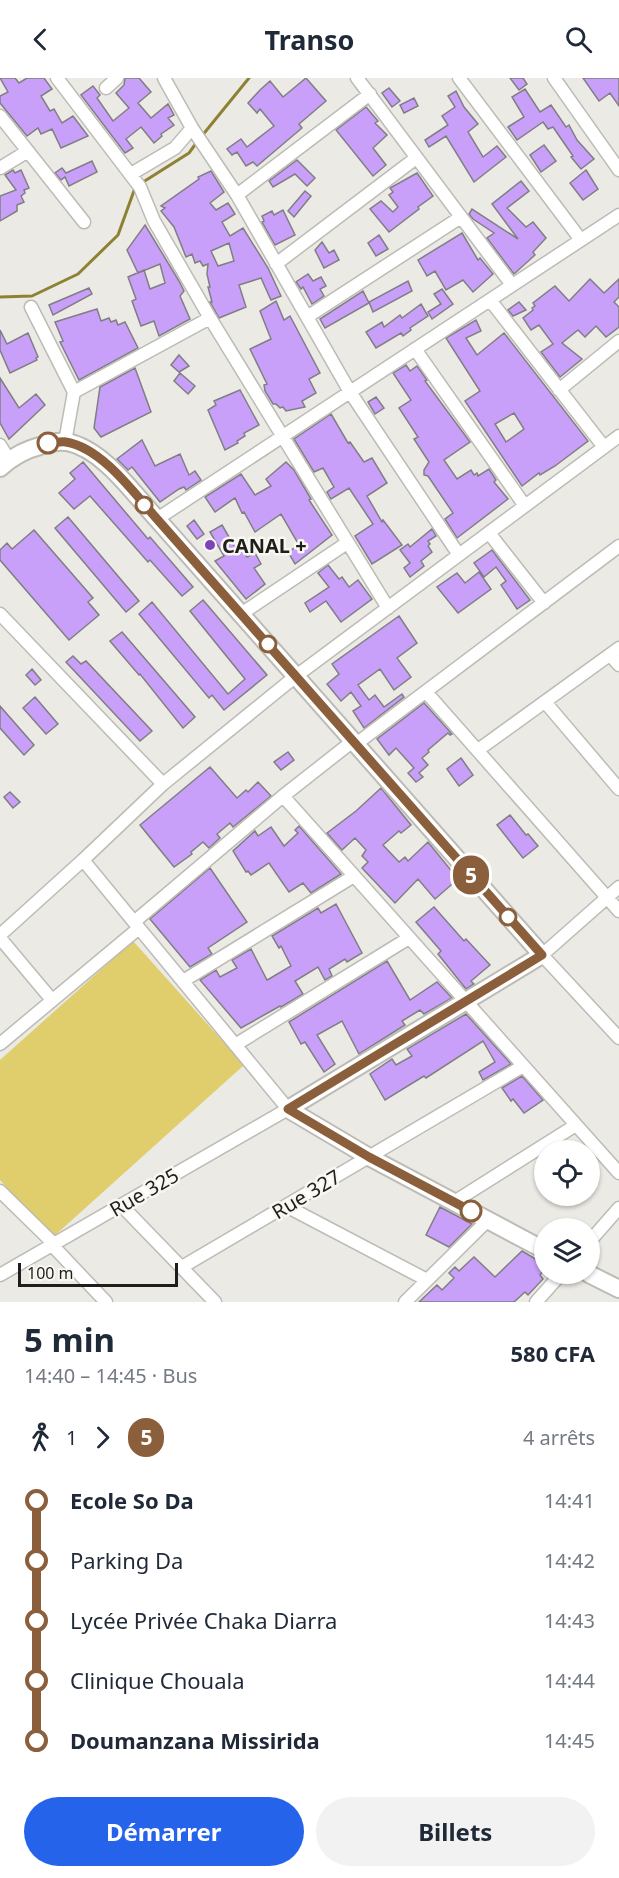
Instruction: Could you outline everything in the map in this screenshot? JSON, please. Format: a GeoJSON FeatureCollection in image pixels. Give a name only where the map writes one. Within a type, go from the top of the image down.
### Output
{"type":"FeatureCollection","features":[{"type":"Feature","properties":{"kind":"main road"},"geometry":{"type":"LineString","coordinates":[[4,464],[30,448],[48,443],[65,442],[83,447],[97,455],[157,519],[542,955],[288,1109],[369,1157],[534,1245]]}},
{"type":"Feature","properties":{"kind":"main road"},"geometry":{"type":"LineString","coordinates":[[600,1280],[619,1289]]}},
{"type":"Feature","properties":{"kind":"street"},"geometry":{"type":"LineString","coordinates":[[57,78],[135,180],[154,221],[210,318],[388,608]]}},
{"type":"Feature","properties":{"kind":"street"},"geometry":{"type":"LineString","coordinates":[[106,88],[117,78]]}},
{"type":"Feature","properties":{"kind":"street"},"geometry":{"type":"LineString","coordinates":[[164,78],[192,128],[237,195],[350,392],[459,555]]}},
{"type":"Feature","properties":{"kind":"street"},"geometry":{"type":"LineString","coordinates":[[357,78],[512,285]]}},
{"type":"Feature","properties":{"kind":"street"},"geometry":{"type":"LineString","coordinates":[[459,78],[581,240]]}},
{"type":"Feature","properties":{"kind":"street"},"geometry":{"type":"LineString","coordinates":[[554,78],[619,170]]}},
{"type":"Feature","properties":{"kind":"street"},"geometry":{"type":"LineString","coordinates":[[237,195],[370,94]]}},
{"type":"Feature","properties":{"kind":"street"},"geometry":{"type":"LineString","coordinates":[[0,116],[84,222]]}},
{"type":"Feature","properties":{"kind":"street"},"geometry":{"type":"LineString","coordinates":[[135,180],[176,148],[192,128]]}},
{"type":"Feature","properties":{"kind":"street"},"geometry":{"type":"LineString","coordinates":[[0,168],[28,151]]}},
{"type":"Feature","properties":{"kind":"street"},"geometry":{"type":"LineString","coordinates":[[276,264],[416,158]]}},
{"type":"Feature","properties":{"kind":"street"},"geometry":{"type":"LineString","coordinates":[[157,519],[619,215]]}},
{"type":"Feature","properties":{"kind":"street"},"geometry":{"type":"LineString","coordinates":[[307,317],[461,217]]}},
{"type":"Feature","properties":{"kind":"street"},"geometry":{"type":"LineString","coordinates":[[490,300],[604,447]]}},
{"type":"Feature","properties":{"kind":"street"},"geometry":{"type":"LineString","coordinates":[[31,307],[74,392],[65,442]]}},
{"type":"Feature","properties":{"kind":"street"},"geometry":{"type":"LineString","coordinates":[[74,392],[210,318]]}},
{"type":"Feature","properties":{"kind":"street"},"geometry":{"type":"LineString","coordinates":[[560,390],[619,341]]}},
{"type":"Feature","properties":{"kind":"street"},"geometry":{"type":"LineString","coordinates":[[415,349],[525,506]]}},
{"type":"Feature","properties":{"kind":"street"},"geometry":{"type":"LineString","coordinates":[[52,1000],[0,937],[164,784],[296,676],[619,436]]}},
{"type":"Feature","properties":{"kind":"street"},"geometry":{"type":"LineString","coordinates":[[0,445],[4,464]]}},
{"type":"Feature","properties":{"kind":"street"},"geometry":{"type":"LineString","coordinates":[[489,533],[544,603]]}},
{"type":"Feature","properties":{"kind":"street"},"geometry":{"type":"LineString","coordinates":[[241,614],[347,543]]}},
{"type":"Feature","properties":{"kind":"street"},"geometry":{"type":"LineString","coordinates":[[0,1044],[283,796],[426,692],[619,546]]}},
{"type":"Feature","properties":{"kind":"street"},"geometry":{"type":"LineString","coordinates":[[0,614],[164,784]]}},
{"type":"Feature","properties":{"kind":"street"},"geometry":{"type":"LineString","coordinates":[[478,750],[615,652],[619,665]]}},
{"type":"Feature","properties":{"kind":"street"},"geometry":{"type":"LineString","coordinates":[[426,692],[619,911]]}},
{"type":"Feature","properties":{"kind":"street"},"geometry":{"type":"LineString","coordinates":[[544,702],[619,789]]}},
{"type":"Feature","properties":{"kind":"street"},"geometry":{"type":"LineString","coordinates":[[283,796],[619,1173]]}},
{"type":"Feature","properties":{"kind":"street"},"geometry":{"type":"LineString","coordinates":[[83,860],[288,1109]]}},
{"type":"Feature","properties":{"kind":"street"},"geometry":{"type":"LineString","coordinates":[[183,981],[354,876]]}},
{"type":"Feature","properties":{"kind":"street"},"geometry":{"type":"LineString","coordinates":[[619,887],[542,955],[619,1038]]}},
{"type":"Feature","properties":{"kind":"street"},"geometry":{"type":"LineString","coordinates":[[235,1045],[409,938]]}},
{"type":"Feature","properties":{"kind":"street","name":"Rue 327"},"geometry":{"type":"LineString","coordinates":[[182,1268],[523,1066]]}},
{"type":"Feature","properties":{"kind":"street","name":"Rue 325"},"geometry":{"type":"LineString","coordinates":[[0,1275],[288,1109]]}},
{"type":"Feature","properties":{"kind":"street"},"geometry":{"type":"LineString","coordinates":[[454,1202],[576,1125]]}},
{"type":"Feature","properties":{"kind":"street"},"geometry":{"type":"LineString","coordinates":[[0,1191],[106,1302]]}},
{"type":"Feature","properties":{"kind":"street"},"geometry":{"type":"LineString","coordinates":[[121,1205],[215,1302]]}},
{"type":"Feature","properties":{"kind":"street"},"geometry":{"type":"LineString","coordinates":[[286,1206],[427,1281]]}},
{"type":"Feature","properties":{"kind":"street"},"geometry":{"type":"LineString","coordinates":[[600,1230],[619,1208]]}},
{"type":"Feature","properties":{"kind":"street"},"geometry":{"type":"LineString","coordinates":[[405,1302],[488,1220]]}},
{"type":"Feature","properties":{"kind":"street"},"geometry":{"type":"LineString","coordinates":[[536,1302],[552,1284]]}},
{"type":"Feature","properties":{"kind":"shaded area"},"geometry":{"type":"Polygon","coordinates":[[[133,941],[244,1065],[52,1238],[0,1180],[0,1060],[133,941]]]}},
{"type":"Feature","properties":{"kind":"building"},"geometry":{"type":"Polygon","coordinates":[[[0,78],[15,78],[19,83],[27,78],[44,78],[52,89],[41,96],[50,111],[54,109],[62,123],[73,116],[88,136],[61,148],[52,129],[41,134],[38,128],[27,136],[0,103],[0,96],[8,92],[0,78]]]}},
{"type":"Feature","properties":{"kind":"building"},"geometry":{"type":"Polygon","coordinates":[[[125,78],[139,78],[151,92],[138,103],[151,118],[168,104],[174,115],[168,118],[174,125],[161,134],[162,136],[154,143],[141,127],[126,139],[133,148],[125,153],[81,95],[93,86],[100,95],[97,98],[113,121],[129,108],[116,93],[124,85],[125,78]]]}},
{"type":"Feature","properties":{"kind":"building"},"geometry":{"type":"Polygon","coordinates":[[[306,78],[326,101],[299,124],[302,128],[257,166],[253,162],[246,166],[237,152],[232,155],[227,149],[241,139],[247,147],[274,126],[260,109],[257,113],[248,103],[260,90],[270,81],[283,97],[306,78]]]}},
{"type":"Feature","properties":{"kind":"building"},"geometry":{"type":"Polygon","coordinates":[[[510,78],[523,78],[527,84],[519,90],[510,78]]]}},
{"type":"Feature","properties":{"kind":"building"},"geometry":{"type":"Polygon","coordinates":[[[583,78],[619,78],[619,106],[610,93],[599,101],[583,78]]]}},
{"type":"Feature","properties":{"kind":"building"},"geometry":{"type":"Polygon","coordinates":[[[389,88],[400,101],[392,107],[382,93],[389,88]]]}},
{"type":"Feature","properties":{"kind":"building"},"geometry":{"type":"Polygon","coordinates":[[[525,89],[540,112],[551,105],[566,127],[569,125],[577,140],[594,159],[581,169],[553,127],[548,129],[543,122],[517,140],[508,127],[524,117],[512,97],[525,89]]]}},
{"type":"Feature","properties":{"kind":"building"},"geometry":{"type":"Polygon","coordinates":[[[456,91],[464,107],[478,124],[468,132],[483,157],[497,146],[506,157],[474,182],[446,136],[429,147],[425,140],[448,125],[442,116],[455,107],[448,96],[456,91]]]}},
{"type":"Feature","properties":{"kind":"building"},"geometry":{"type":"Polygon","coordinates":[[[414,98],[418,106],[404,113],[400,105],[414,98]]]}},
{"type":"Feature","properties":{"kind":"building"},"geometry":{"type":"Polygon","coordinates":[[[366,107],[378,121],[375,123],[387,135],[373,148],[386,165],[373,176],[336,130],[366,107]]]}},
{"type":"Feature","properties":{"kind":"building"},"geometry":{"type":"Polygon","coordinates":[[[544,145],[556,161],[541,172],[530,155],[544,145]]]}},
{"type":"Feature","properties":{"kind":"building"},"geometry":{"type":"Polygon","coordinates":[[[297,160],[315,178],[307,186],[295,174],[273,187],[269,181],[297,160]]]}},
{"type":"Feature","properties":{"kind":"building"},"geometry":{"type":"Polygon","coordinates":[[[92,161],[97,172],[69,186],[65,177],[61,180],[55,173],[62,168],[66,173],[92,161]]]}},
{"type":"Feature","properties":{"kind":"building"},"geometry":{"type":"Polygon","coordinates":[[[13,170],[15,173],[21,170],[29,188],[24,190],[25,193],[21,196],[24,202],[17,205],[17,211],[0,221],[0,196],[16,190],[5,175],[13,170]]]}},
{"type":"Feature","properties":{"kind":"building"},"geometry":{"type":"Polygon","coordinates":[[[586,170],[598,189],[583,200],[570,183],[586,170]]]}},
{"type":"Feature","properties":{"kind":"building"},"geometry":{"type":"Polygon","coordinates":[[[211,171],[224,192],[210,203],[216,210],[228,203],[235,214],[222,222],[230,236],[243,228],[268,268],[281,296],[271,300],[261,278],[239,285],[246,307],[219,318],[210,302],[212,302],[208,287],[210,287],[207,274],[208,264],[203,266],[200,261],[195,263],[192,254],[186,257],[174,227],[161,211],[165,208],[161,206],[199,179],[198,177],[211,171]],[[229,243],[211,251],[218,266],[234,261],[229,243]]]}},
{"type":"Feature","properties":{"kind":"building"},"geometry":{"type":"Polygon","coordinates":[[[417,173],[433,196],[389,232],[370,209],[381,201],[393,212],[398,207],[389,195],[393,192],[390,188],[417,173]]]}},
{"type":"Feature","properties":{"kind":"building"},"geometry":{"type":"Polygon","coordinates":[[[521,181],[529,191],[507,208],[526,227],[533,222],[546,238],[533,252],[535,255],[514,274],[487,238],[494,233],[469,214],[472,209],[518,239],[492,204],[521,181]]]}},
{"type":"Feature","properties":{"kind":"building"},"geometry":{"type":"Polygon","coordinates":[[[305,191],[311,196],[294,217],[288,211],[305,191]]]}},
{"type":"Feature","properties":{"kind":"building"},"geometry":{"type":"Polygon","coordinates":[[[283,210],[295,235],[275,245],[262,222],[264,221],[262,216],[272,211],[274,215],[283,210]]]}},
{"type":"Feature","properties":{"kind":"building"},"geometry":{"type":"Polygon","coordinates":[[[145,225],[184,291],[180,296],[190,319],[159,336],[154,321],[141,326],[132,301],[136,299],[128,277],[138,273],[127,250],[145,225]],[[160,264],[144,270],[150,289],[165,283],[160,264]]]}},
{"type":"Feature","properties":{"kind":"building"},"geometry":{"type":"Polygon","coordinates":[[[462,233],[478,260],[480,258],[493,274],[473,292],[463,280],[446,290],[435,271],[427,276],[418,260],[462,233]]]}},
{"type":"Feature","properties":{"kind":"building"},"geometry":{"type":"Polygon","coordinates":[[[379,235],[388,249],[376,256],[368,243],[379,235]]]}},
{"type":"Feature","properties":{"kind":"building"},"geometry":{"type":"Polygon","coordinates":[[[322,242],[329,253],[334,250],[339,260],[324,268],[315,250],[322,242]]]}},
{"type":"Feature","properties":{"kind":"building"},"geometry":{"type":"Polygon","coordinates":[[[308,274],[313,281],[321,277],[326,286],[320,289],[324,296],[312,304],[303,287],[301,289],[296,282],[308,274]]]}},
{"type":"Feature","properties":{"kind":"building"},"geometry":{"type":"Polygon","coordinates":[[[590,279],[604,293],[619,279],[619,297],[614,302],[619,307],[619,327],[606,337],[596,326],[585,337],[578,330],[562,343],[582,359],[560,377],[541,352],[553,344],[539,325],[531,330],[523,318],[533,310],[535,306],[533,303],[555,286],[569,301],[590,279]]]}},
{"type":"Feature","properties":{"kind":"building"},"geometry":{"type":"Polygon","coordinates":[[[408,281],[412,291],[373,312],[369,302],[408,281]]]}},
{"type":"Feature","properties":{"kind":"building"},"geometry":{"type":"Polygon","coordinates":[[[89,288],[92,294],[53,315],[49,305],[89,288]]]}},
{"type":"Feature","properties":{"kind":"building"},"geometry":{"type":"Polygon","coordinates":[[[442,289],[453,304],[432,319],[428,312],[441,304],[434,294],[442,289]]]}},
{"type":"Feature","properties":{"kind":"building"},"geometry":{"type":"Polygon","coordinates":[[[363,291],[369,303],[325,328],[320,319],[363,291]]]}},
{"type":"Feature","properties":{"kind":"building"},"geometry":{"type":"Polygon","coordinates":[[[276,301],[284,320],[290,316],[320,373],[309,379],[316,393],[302,401],[305,407],[286,411],[283,407],[280,408],[273,404],[265,391],[264,385],[267,384],[250,349],[271,339],[260,311],[276,301]]]}},
{"type":"Feature","properties":{"kind":"building"},"geometry":{"type":"Polygon","coordinates":[[[519,302],[526,310],[513,316],[508,310],[519,302]]]}},
{"type":"Feature","properties":{"kind":"building"},"geometry":{"type":"Polygon","coordinates":[[[421,304],[428,316],[410,328],[411,330],[403,336],[401,333],[376,348],[366,332],[382,322],[384,327],[400,315],[402,318],[421,304]]]}},
{"type":"Feature","properties":{"kind":"building"},"geometry":{"type":"Polygon","coordinates":[[[97,309],[101,321],[109,318],[111,322],[116,320],[118,325],[125,322],[138,348],[79,380],[60,342],[63,341],[55,322],[97,309]]]}},
{"type":"Feature","properties":{"kind":"building"},"geometry":{"type":"Polygon","coordinates":[[[476,320],[481,331],[466,338],[477,355],[504,333],[588,441],[555,466],[540,475],[539,473],[522,486],[465,401],[480,391],[446,338],[476,320]],[[514,413],[495,424],[506,442],[524,429],[514,413]]]}},
{"type":"Feature","properties":{"kind":"building"},"geometry":{"type":"Polygon","coordinates":[[[0,330],[7,344],[28,333],[38,357],[37,360],[10,373],[0,350],[0,330]]]}},
{"type":"Feature","properties":{"kind":"building"},"geometry":{"type":"Polygon","coordinates":[[[179,355],[189,366],[179,372],[171,365],[179,355]]]}},
{"type":"Feature","properties":{"kind":"building"},"geometry":{"type":"Polygon","coordinates":[[[406,365],[410,371],[417,366],[427,380],[425,381],[470,442],[444,460],[457,479],[471,470],[474,475],[477,473],[478,476],[489,469],[496,480],[494,482],[508,499],[457,538],[445,519],[453,513],[428,476],[424,475],[429,462],[414,439],[418,437],[399,408],[411,400],[393,373],[406,365]]]}},
{"type":"Feature","properties":{"kind":"building"},"geometry":{"type":"Polygon","coordinates":[[[135,368],[151,412],[101,437],[94,428],[100,387],[135,368]]]}},
{"type":"Feature","properties":{"kind":"building"},"geometry":{"type":"Polygon","coordinates":[[[180,373],[195,386],[188,394],[174,381],[180,373]]]}},
{"type":"Feature","properties":{"kind":"building"},"geometry":{"type":"Polygon","coordinates":[[[0,378],[19,408],[36,394],[45,405],[9,439],[0,423],[0,378]]]}},
{"type":"Feature","properties":{"kind":"building"},"geometry":{"type":"Polygon","coordinates":[[[240,390],[259,425],[244,433],[245,436],[237,441],[238,443],[225,450],[208,410],[216,405],[214,401],[240,390]]]}},
{"type":"Feature","properties":{"kind":"building"},"geometry":{"type":"Polygon","coordinates":[[[376,397],[384,408],[375,414],[368,402],[376,397]]]}},
{"type":"Feature","properties":{"kind":"building"},"geometry":{"type":"Polygon","coordinates":[[[331,414],[348,443],[350,442],[364,462],[372,458],[387,483],[367,496],[382,522],[383,520],[402,545],[372,564],[355,536],[373,524],[349,488],[331,499],[327,492],[334,487],[323,468],[314,472],[294,439],[331,414]]]}},
{"type":"Feature","properties":{"kind":"building"},"geometry":{"type":"Polygon","coordinates":[[[142,440],[155,466],[180,454],[189,475],[195,471],[201,480],[186,490],[184,487],[179,489],[160,502],[132,467],[128,470],[117,459],[142,440]]]}},
{"type":"Feature","properties":{"kind":"building"},"geometry":{"type":"Polygon","coordinates":[[[83,462],[148,539],[150,537],[193,587],[182,596],[150,560],[148,562],[90,496],[74,509],[59,493],[75,479],[70,473],[83,462]]]}},
{"type":"Feature","properties":{"kind":"building"},"geometry":{"type":"Polygon","coordinates":[[[286,462],[294,470],[311,499],[309,500],[332,535],[295,564],[288,552],[299,545],[281,514],[255,532],[235,498],[215,512],[205,497],[241,474],[255,495],[271,486],[266,479],[286,462]]]}},
{"type":"Feature","properties":{"kind":"building"},"geometry":{"type":"Polygon","coordinates":[[[68,517],[139,601],[126,612],[55,528],[68,517]]]}},
{"type":"Feature","properties":{"kind":"building"},"geometry":{"type":"Polygon","coordinates":[[[194,520],[204,534],[197,539],[187,526],[194,520]]]}},
{"type":"Feature","properties":{"kind":"building"},"geometry":{"type":"Polygon","coordinates":[[[222,525],[236,549],[240,547],[247,557],[255,553],[261,564],[254,568],[265,584],[246,599],[215,561],[224,556],[210,532],[222,525]]]}},
{"type":"Feature","properties":{"kind":"building"},"geometry":{"type":"Polygon","coordinates":[[[432,529],[436,536],[428,541],[430,544],[428,546],[432,552],[421,561],[424,566],[410,577],[404,568],[410,563],[400,550],[408,544],[410,547],[432,529]]]}},
{"type":"Feature","properties":{"kind":"building"},"geometry":{"type":"Polygon","coordinates":[[[34,530],[93,598],[88,602],[99,615],[69,640],[0,560],[0,550],[7,543],[12,549],[34,530]]]}},
{"type":"Feature","properties":{"kind":"building"},"geometry":{"type":"Polygon","coordinates":[[[492,550],[530,600],[517,609],[501,585],[506,581],[496,567],[484,577],[474,563],[492,550]]]}},
{"type":"Feature","properties":{"kind":"building"},"geometry":{"type":"Polygon","coordinates":[[[328,565],[339,579],[342,577],[349,587],[358,580],[372,599],[341,622],[326,601],[310,612],[305,603],[329,587],[318,573],[328,565]]]}},
{"type":"Feature","properties":{"kind":"building"},"geometry":{"type":"Polygon","coordinates":[[[479,572],[491,589],[458,613],[437,587],[457,573],[465,583],[479,572]]]}},
{"type":"Feature","properties":{"kind":"building"},"geometry":{"type":"Polygon","coordinates":[[[203,600],[267,675],[224,710],[212,695],[209,698],[139,614],[152,602],[228,694],[245,679],[190,611],[203,600]]]}},
{"type":"Feature","properties":{"kind":"building"},"geometry":{"type":"Polygon","coordinates":[[[399,616],[417,643],[397,658],[411,677],[394,690],[380,669],[358,685],[369,700],[375,695],[384,707],[402,694],[404,697],[364,728],[353,711],[361,706],[351,692],[341,701],[327,684],[339,674],[332,664],[399,616]]]}},
{"type":"Feature","properties":{"kind":"building"},"geometry":{"type":"Polygon","coordinates":[[[122,632],[195,717],[183,728],[110,641],[122,632]]]}},
{"type":"Feature","properties":{"kind":"building"},"geometry":{"type":"Polygon","coordinates":[[[73,656],[81,664],[86,661],[152,731],[140,741],[66,662],[73,656]]]}},
{"type":"Feature","properties":{"kind":"building"},"geometry":{"type":"Polygon","coordinates":[[[32,669],[41,680],[35,685],[26,675],[32,669]]]}},
{"type":"Feature","properties":{"kind":"building"},"geometry":{"type":"Polygon","coordinates":[[[35,697],[58,724],[46,734],[23,708],[35,697]]]}},
{"type":"Feature","properties":{"kind":"building"},"geometry":{"type":"Polygon","coordinates":[[[424,703],[452,734],[448,733],[422,758],[428,765],[419,773],[423,777],[416,782],[408,773],[414,768],[396,748],[389,755],[377,739],[424,703]]]}},
{"type":"Feature","properties":{"kind":"building"},"geometry":{"type":"Polygon","coordinates":[[[0,706],[34,745],[24,755],[0,728],[0,706]]]}},
{"type":"Feature","properties":{"kind":"building"},"geometry":{"type":"Polygon","coordinates":[[[288,752],[294,760],[281,770],[274,762],[288,752]]]}},
{"type":"Feature","properties":{"kind":"building"},"geometry":{"type":"Polygon","coordinates":[[[461,758],[473,775],[459,786],[447,769],[461,758]]]}},
{"type":"Feature","properties":{"kind":"building"},"geometry":{"type":"Polygon","coordinates":[[[210,767],[237,798],[246,790],[248,792],[258,782],[271,796],[233,827],[230,823],[217,834],[220,838],[209,848],[203,842],[191,852],[192,854],[174,867],[140,825],[210,767]]]}},
{"type":"Feature","properties":{"kind":"building"},"geometry":{"type":"Polygon","coordinates":[[[381,788],[411,825],[401,833],[399,831],[383,845],[399,862],[405,857],[408,861],[428,842],[458,879],[435,899],[418,879],[395,903],[362,868],[368,862],[362,856],[366,850],[355,838],[342,850],[327,833],[381,788]]]}},
{"type":"Feature","properties":{"kind":"building"},"geometry":{"type":"Polygon","coordinates":[[[10,792],[20,802],[13,808],[4,797],[10,792]]]}},
{"type":"Feature","properties":{"kind":"building"},"geometry":{"type":"Polygon","coordinates":[[[510,815],[538,846],[523,858],[497,825],[510,815]]]}},
{"type":"Feature","properties":{"kind":"building"},"geometry":{"type":"Polygon","coordinates":[[[299,826],[341,874],[311,893],[303,883],[289,892],[269,863],[251,875],[248,871],[246,872],[233,851],[255,831],[258,836],[271,827],[284,846],[298,833],[295,830],[299,826]]]}},
{"type":"Feature","properties":{"kind":"building"},"geometry":{"type":"Polygon","coordinates":[[[210,868],[247,922],[208,948],[212,954],[190,967],[150,919],[210,868]]]}},
{"type":"Feature","properties":{"kind":"building"},"geometry":{"type":"Polygon","coordinates":[[[336,904],[362,953],[347,962],[345,959],[329,969],[332,976],[325,980],[318,967],[295,981],[303,994],[241,1028],[200,980],[216,970],[220,977],[237,968],[232,960],[251,949],[267,980],[269,979],[291,966],[281,946],[279,948],[272,936],[318,908],[321,913],[336,904]]]}},
{"type":"Feature","properties":{"kind":"building"},"geometry":{"type":"Polygon","coordinates":[[[434,907],[464,941],[466,939],[490,965],[471,981],[474,984],[466,989],[438,954],[441,951],[416,922],[434,907]]]}},
{"type":"Feature","properties":{"kind":"building"},"geometry":{"type":"Polygon","coordinates":[[[387,961],[410,1000],[437,982],[452,998],[424,1014],[420,1010],[402,1021],[405,1025],[359,1054],[342,1021],[317,1035],[335,1064],[324,1072],[305,1042],[301,1044],[289,1022],[387,961]]]}},
{"type":"Feature","properties":{"kind":"building"},"geometry":{"type":"Polygon","coordinates":[[[466,1014],[511,1064],[483,1080],[479,1072],[495,1062],[483,1041],[426,1078],[424,1076],[385,1100],[370,1074],[392,1059],[396,1065],[412,1056],[407,1049],[466,1014]]]}},
{"type":"Feature","properties":{"kind":"building"},"geometry":{"type":"Polygon","coordinates":[[[522,1076],[543,1100],[524,1113],[513,1099],[511,1101],[502,1088],[522,1076]]]}},
{"type":"Feature","properties":{"kind":"building"},"geometry":{"type":"Polygon","coordinates":[[[440,1207],[472,1224],[449,1247],[426,1235],[440,1207]]]}},
{"type":"Feature","properties":{"kind":"building"},"geometry":{"type":"Polygon","coordinates":[[[522,1251],[534,1258],[534,1284],[538,1284],[528,1295],[525,1292],[514,1302],[419,1302],[437,1285],[442,1290],[454,1278],[449,1273],[455,1267],[459,1271],[474,1257],[495,1277],[522,1251]]]}},
{"type":"Feature","properties":{"kind":"waterway"},"geometry":{"type":"LineString","coordinates":[[201,137],[249,78]]}},
{"type":"Feature","properties":{"kind":"waterway"},"geometry":{"type":"LineString","coordinates":[[140,184],[189,153],[197,142]]}},
{"type":"Feature","properties":{"kind":"waterway"},"geometry":{"type":"LineString","coordinates":[[0,297],[32,296],[78,274],[118,235],[135,188]]}},
{"type":"Feature","properties":{"kind":"bus line","name":"5"},"geometry":{"type":"LineString","coordinates":[[48,443],[65,442],[83,447],[97,455],[110,468],[542,955],[288,1109],[369,1157],[471,1211]]}},
{"type":"Feature","properties":{"kind":"place","name":"CANAL +"},"geometry":{"type":"Point","coordinates":[210,545]}}]}
